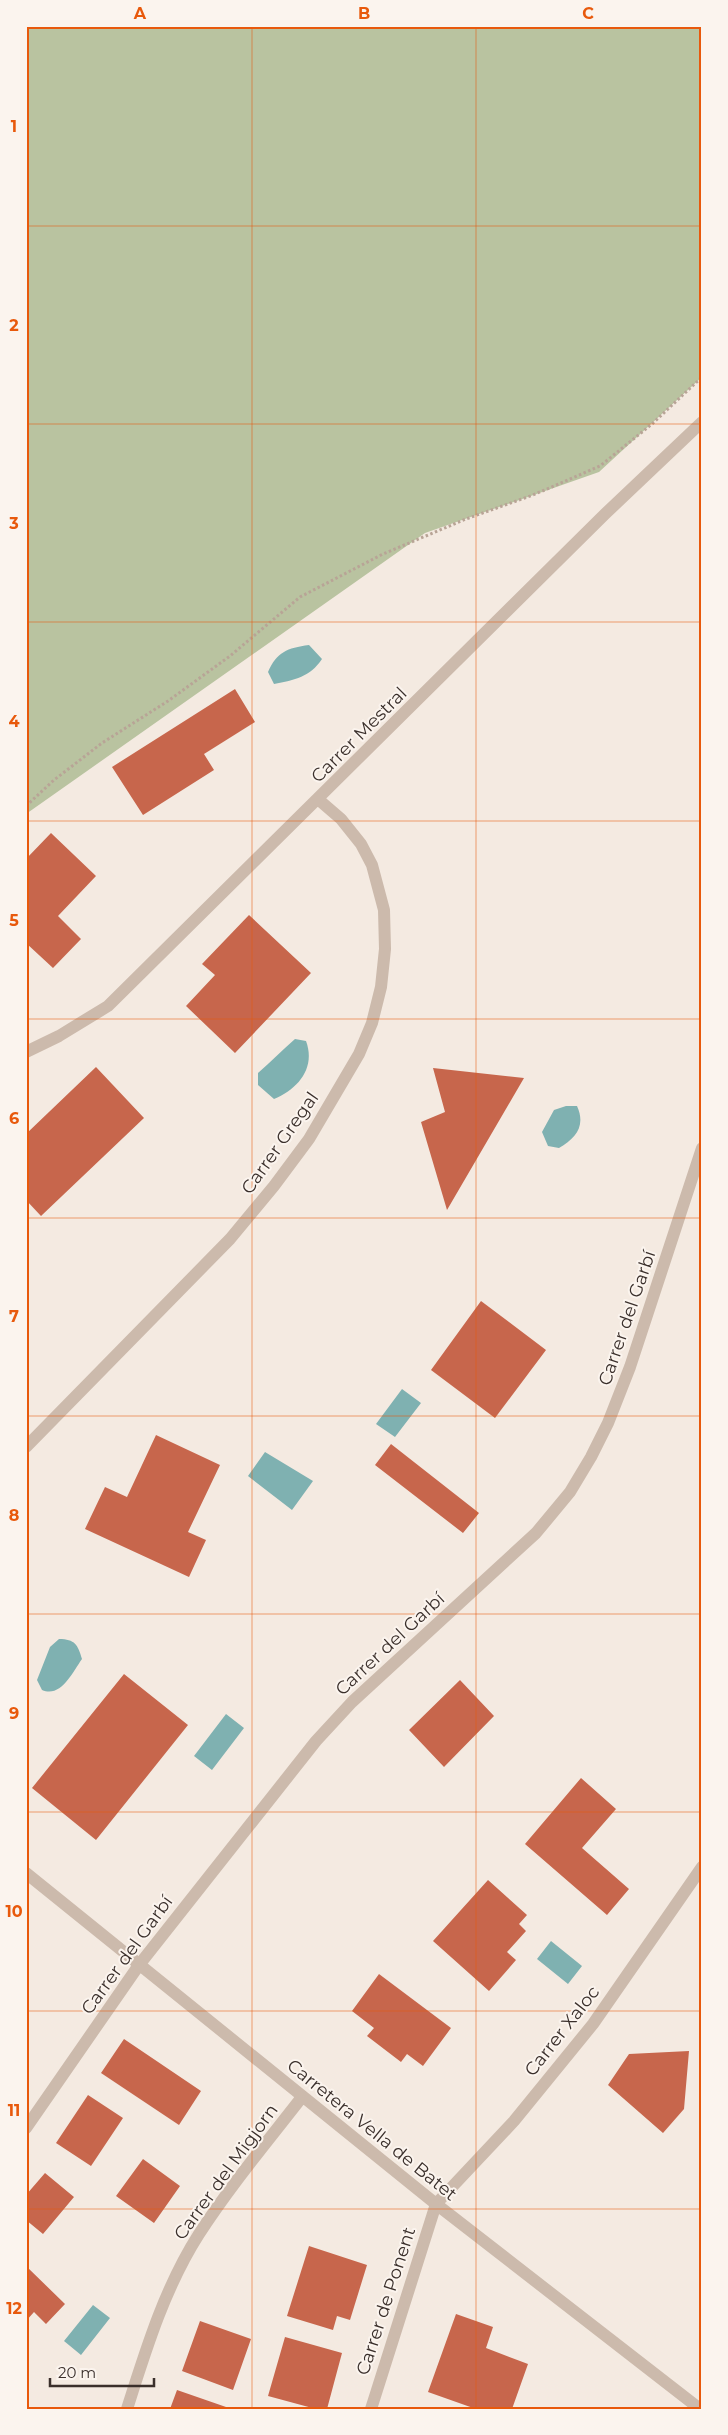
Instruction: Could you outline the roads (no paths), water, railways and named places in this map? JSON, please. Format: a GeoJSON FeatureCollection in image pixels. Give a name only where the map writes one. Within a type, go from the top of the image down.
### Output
{"type":"FeatureCollection","features":[{"type":"Feature","properties":{"kind":"street","name":"Carrer Mestral"},"geometry":{"type":"LineString","coordinates":[[26,1052],[59,1036],[108,1006],[319,800],[605,514],[702,422]]}},
{"type":"Feature","properties":{"kind":"street","name":"Carrer Gregal"},"geometry":{"type":"LineString","coordinates":[[26,1447],[230,1238],[274,1186],[309,1139],[359,1054],[372,1023],[381,987],[385,949],[384,910],[372,865],[361,844],[340,819],[319,800]]}},
{"type":"Feature","properties":{"kind":"street","name":"Carrer del Garbí"},"geometry":{"type":"LineString","coordinates":[[26,2128],[139,1965],[316,1741],[352,1702],[536,1533],[570,1492],[591,1457],[608,1423],[630,1367],[702,1148]]}},
{"type":"Feature","properties":{"kind":"street","name":"Carrer Xaloc"},"geometry":{"type":"LineString","coordinates":[[436,2204],[514,2121],[593,2024],[702,1868]]}},
{"type":"Feature","properties":{"kind":"street","name":"Carretera Vella de Batet"},"geometry":{"type":"LineString","coordinates":[[26,1873],[436,2204],[700,2409]]}},
{"type":"Feature","properties":{"kind":"street","name":"Carrer del Migjorn"},"geometry":{"type":"LineString","coordinates":[[127,2409],[149,2338],[178,2274],[199,2235],[228,2192],[302,2097]]}},
{"type":"Feature","properties":{"kind":"street","name":"Carrer de Ponent"},"geometry":{"type":"LineString","coordinates":[[371,2409],[436,2204]]}},
{"type":"Feature","properties":{"kind":"water"},"geometry":{"type":"Polygon","coordinates":[[[309,645],[322,659],[317,665],[301,677],[274,684],[268,672],[279,655],[295,648],[309,645]]]}},
{"type":"Feature","properties":{"kind":"water"},"geometry":{"type":"Polygon","coordinates":[[[295,1039],[306,1041],[309,1060],[307,1069],[291,1090],[274,1099],[258,1085],[258,1073],[295,1039]]]}},
{"type":"Feature","properties":{"kind":"water"},"geometry":{"type":"Polygon","coordinates":[[[566,1106],[577,1106],[580,1113],[578,1131],[575,1136],[559,1148],[548,1146],[542,1132],[554,1110],[566,1106]]]}},
{"type":"Feature","properties":{"kind":"water"},"geometry":{"type":"Polygon","coordinates":[[[402,1389],[421,1403],[395,1437],[376,1424],[402,1389]]]}},
{"type":"Feature","properties":{"kind":"water"},"geometry":{"type":"Polygon","coordinates":[[[265,1452],[313,1481],[292,1510],[248,1476],[265,1452]]]}},
{"type":"Feature","properties":{"kind":"water"},"geometry":{"type":"Polygon","coordinates":[[[59,1639],[69,1640],[75,1644],[82,1659],[65,1683],[49,1692],[42,1690],[37,1680],[50,1647],[59,1639]]]}},
{"type":"Feature","properties":{"kind":"water"},"geometry":{"type":"Polygon","coordinates":[[[226,1714],[244,1728],[212,1770],[194,1756],[226,1714]]]}},
{"type":"Feature","properties":{"kind":"water"},"geometry":{"type":"Polygon","coordinates":[[[551,1941],[582,1966],[568,1984],[537,1959],[551,1941]]]}},
{"type":"Feature","properties":{"kind":"water"},"geometry":{"type":"Polygon","coordinates":[[[93,2305],[110,2318],[81,2355],[64,2341],[93,2305]]]}}]}
